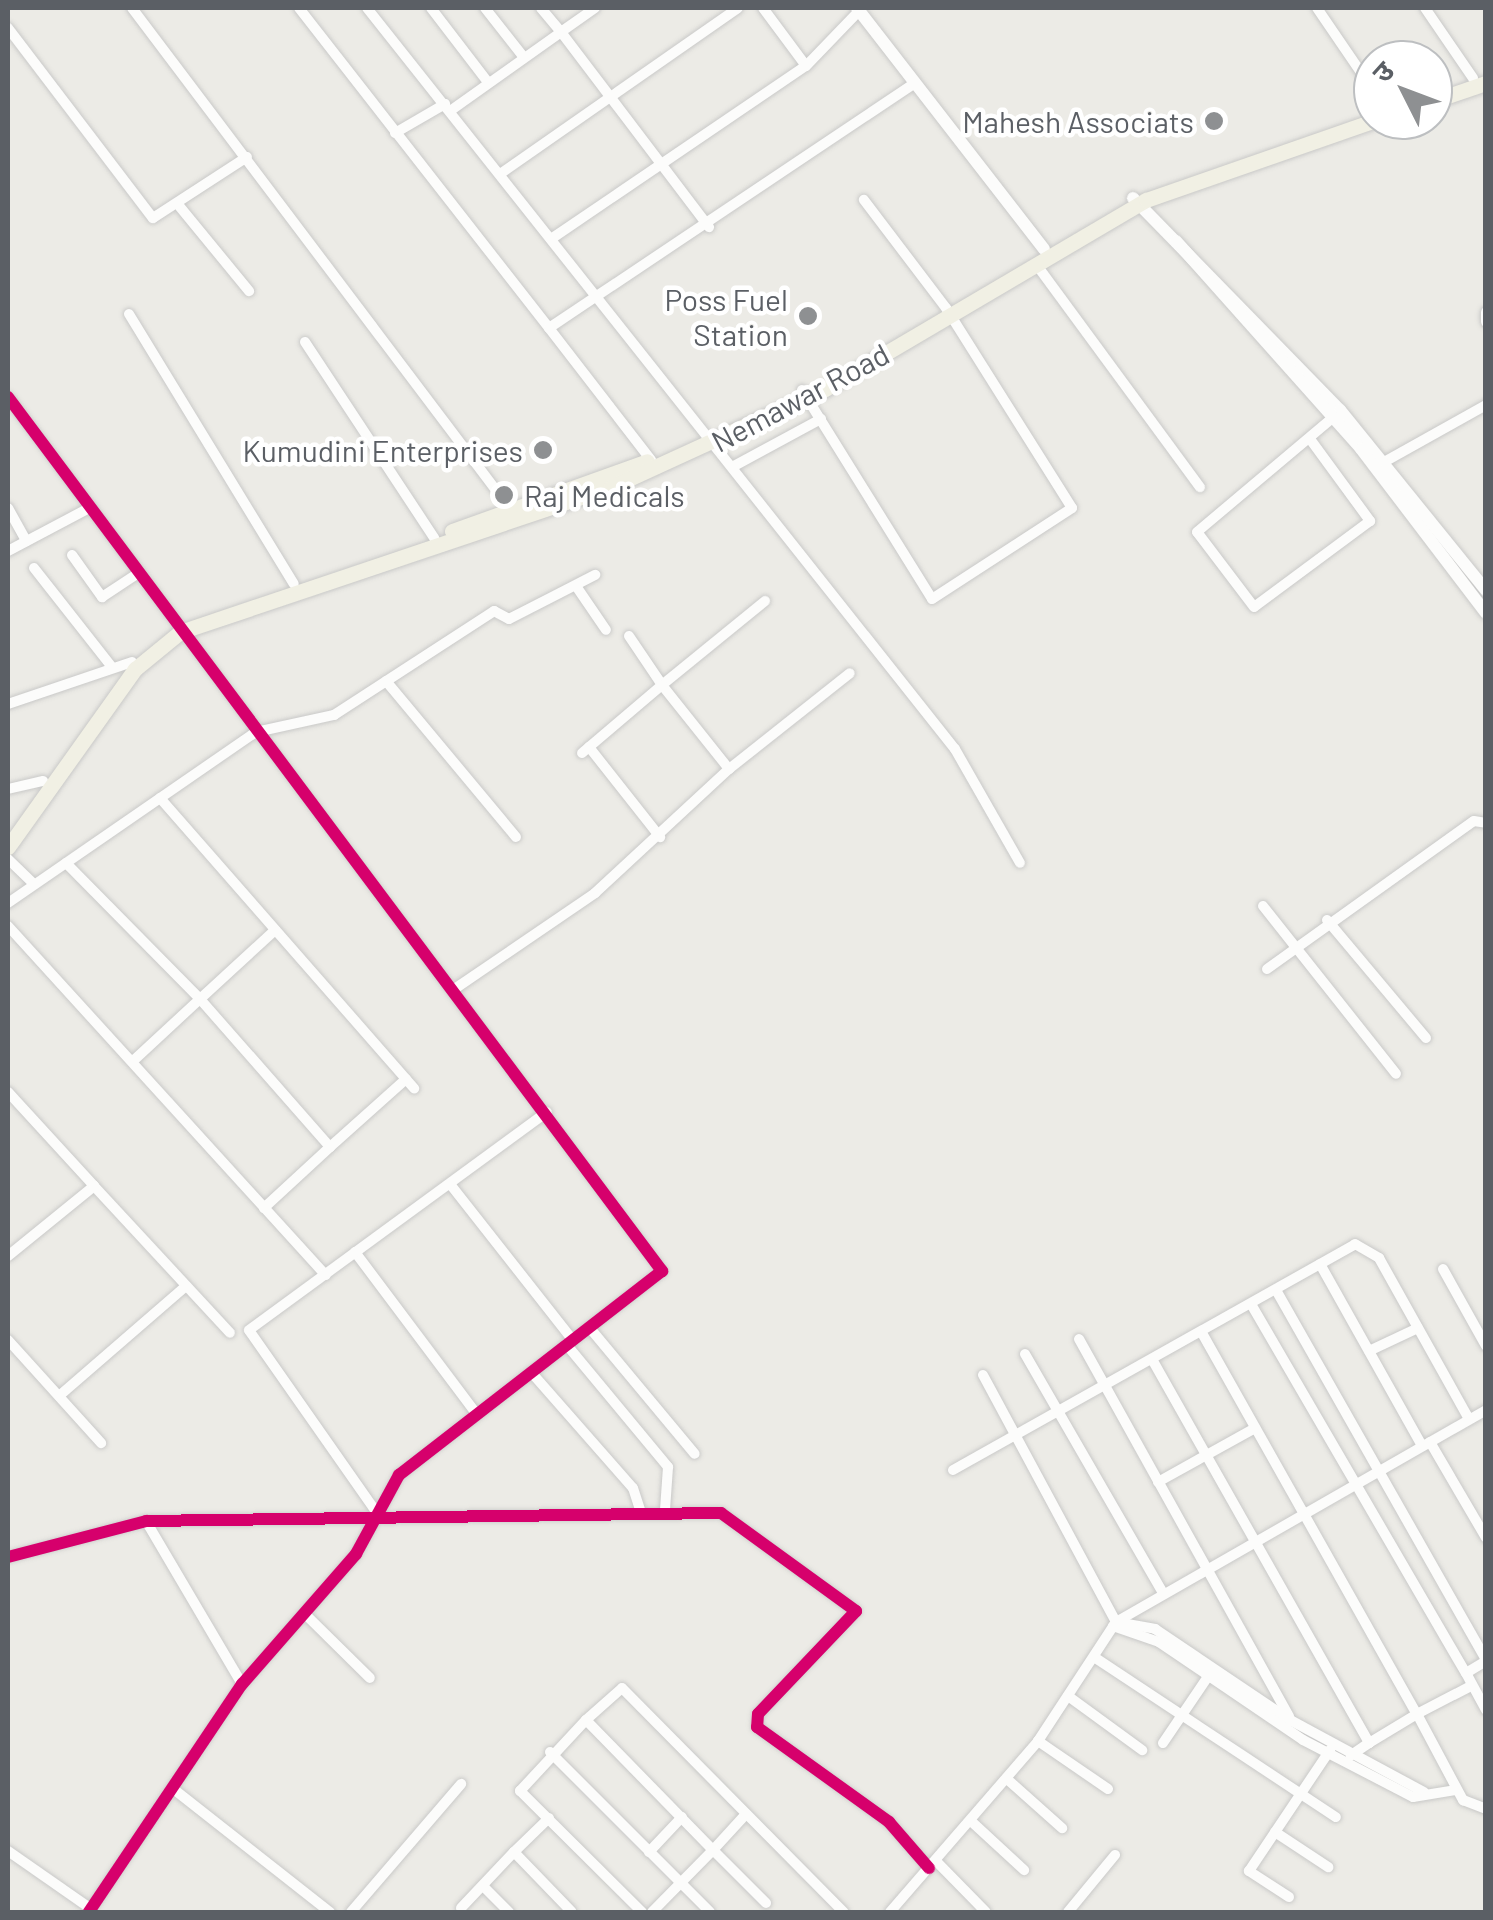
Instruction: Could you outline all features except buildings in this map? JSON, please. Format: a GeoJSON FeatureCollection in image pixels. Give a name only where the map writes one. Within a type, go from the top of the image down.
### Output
{"type":"FeatureCollection","features":[{"type":"Feature","properties":{"kind":"highway"},"geometry":{"type":"LineString","coordinates":[[1453,86],[1481,78]]}},
{"type":"Feature","properties":{"kind":"highway"},"geometry":{"type":"LineString","coordinates":[[1453,91],[1481,78]]}},
{"type":"Feature","properties":{"kind":"highway","name":"Nemawar Road"},"geometry":{"type":"LineString","coordinates":[[8,830],[132,662],[177,630],[541,506],[713,437],[804,394],[1136,201],[1353,120]]}},
{"type":"Feature","properties":{"kind":"highway","name":"Nemawar Road"},"geometry":{"type":"LineString","coordinates":[[1136,201],[1353,128]]}},
{"type":"Feature","properties":{"kind":"highway","name":"Nemawar Road"},"geometry":{"type":"LineString","coordinates":[[239,607],[294,584],[511,510],[541,506],[713,437]]}},
{"type":"Feature","properties":{"kind":"highway","name":"Nemawar Road"},"geometry":{"type":"LineString","coordinates":[[8,847],[135,670],[177,630]]}},
{"type":"Feature","properties":{"kind":"street"},"geometry":{"type":"LineString","coordinates":[[132,8],[511,510]]}},
{"type":"Feature","properties":{"kind":"street"},"geometry":{"type":"LineString","coordinates":[[298,8],[651,460]]}},
{"type":"Feature","properties":{"kind":"street"},"geometry":{"type":"LineString","coordinates":[[368,8],[713,437],[956,749],[1020,864]]}},
{"type":"Feature","properties":{"kind":"street"},"geometry":{"type":"LineString","coordinates":[[430,8],[487,81]]}},
{"type":"Feature","properties":{"kind":"street"},"geometry":{"type":"LineString","coordinates":[[486,8],[522,56]]}},
{"type":"Feature","properties":{"kind":"street"},"geometry":{"type":"LineString","coordinates":[[541,8],[612,95],[709,227]]}},
{"type":"Feature","properties":{"kind":"street"},"geometry":{"type":"LineString","coordinates":[[394,133],[447,108],[596,8]]}},
{"type":"Feature","properties":{"kind":"street"},"geometry":{"type":"LineString","coordinates":[[500,174],[738,8]]}},
{"type":"Feature","properties":{"kind":"street"},"geometry":{"type":"LineString","coordinates":[[763,8],[806,66]]}},
{"type":"Feature","properties":{"kind":"street"},"geometry":{"type":"LineString","coordinates":[[1316,8],[1353,61]]}},
{"type":"Feature","properties":{"kind":"street"},"geometry":{"type":"LineString","coordinates":[[1425,8],[1481,78]]}},
{"type":"Feature","properties":{"kind":"street"},"geometry":{"type":"LineString","coordinates":[[551,239],[664,170],[806,66],[858,9],[1040,257],[1200,487]]}},
{"type":"Feature","properties":{"kind":"street"},"geometry":{"type":"LineString","coordinates":[[8,28],[153,218],[180,207],[247,157]]}},
{"type":"Feature","properties":{"kind":"street"},"geometry":{"type":"LineString","coordinates":[[8,52],[18,43]]}},
{"type":"Feature","properties":{"kind":"street"},"geometry":{"type":"LineString","coordinates":[[549,328],[602,299],[914,83]]}},
{"type":"Feature","properties":{"kind":"street"},"geometry":{"type":"LineString","coordinates":[[804,394],[932,599],[1072,508],[949,311],[864,200]]}},
{"type":"Feature","properties":{"kind":"street"},"geometry":{"type":"LineString","coordinates":[[1136,201],[1336,414],[1386,460],[1486,590]]}},
{"type":"Feature","properties":{"kind":"street"},"geometry":{"type":"LineString","coordinates":[[180,207],[249,291]]}},
{"type":"Feature","properties":{"kind":"street"},"geometry":{"type":"LineString","coordinates":[[1486,312],[1486,322]]}},
{"type":"Feature","properties":{"kind":"street"},"geometry":{"type":"LineString","coordinates":[[130,314],[294,584]]}},
{"type":"Feature","properties":{"kind":"street"},"geometry":{"type":"LineString","coordinates":[[305,342],[434,538]]}},
{"type":"Feature","properties":{"kind":"street"},"geometry":{"type":"LineString","coordinates":[[8,397],[177,630],[547,1112],[662,1270],[399,1475],[377,1513],[304,1614],[242,1684],[176,1792],[90,1911],[8,1850]]}},
{"type":"Feature","properties":{"kind":"street"},"geometry":{"type":"LineString","coordinates":[[1386,460],[1486,405]]}},
{"type":"Feature","properties":{"kind":"street"},"geometry":{"type":"LineString","coordinates":[[1310,438],[1370,521],[1254,607],[1197,532],[1336,414]]}},
{"type":"Feature","properties":{"kind":"street"},"geometry":{"type":"LineString","coordinates":[[1336,414],[1486,613]]}},
{"type":"Feature","properties":{"kind":"street"},"geometry":{"type":"LineString","coordinates":[[734,466],[821,419]]}},
{"type":"Feature","properties":{"kind":"street"},"geometry":{"type":"LineString","coordinates":[[8,552],[90,507]]}},
{"type":"Feature","properties":{"kind":"street"},"geometry":{"type":"LineString","coordinates":[[8,508],[26,542]]}},
{"type":"Feature","properties":{"kind":"street"},"geometry":{"type":"LineString","coordinates":[[72,556],[102,597],[137,574]]}},
{"type":"Feature","properties":{"kind":"street"},"geometry":{"type":"LineString","coordinates":[[34,568],[111,666]]}},
{"type":"Feature","properties":{"kind":"street"},"geometry":{"type":"LineString","coordinates":[[8,903],[256,732],[334,715],[494,611],[509,618],[596,575]]}},
{"type":"Feature","properties":{"kind":"street"},"geometry":{"type":"LineString","coordinates":[[576,586],[606,630]]}},
{"type":"Feature","properties":{"kind":"street"},"geometry":{"type":"LineString","coordinates":[[660,837],[586,750],[765,601]]}},
{"type":"Feature","properties":{"kind":"street"},"geometry":{"type":"LineString","coordinates":[[629,636],[662,685],[729,769]]}},
{"type":"Feature","properties":{"kind":"street"},"geometry":{"type":"LineString","coordinates":[[8,704],[132,662]]}},
{"type":"Feature","properties":{"kind":"street"},"geometry":{"type":"LineString","coordinates":[[453,990],[660,837],[729,769],[850,673]]}},
{"type":"Feature","properties":{"kind":"street"},"geometry":{"type":"LineString","coordinates":[[386,682],[516,837]]}},
{"type":"Feature","properties":{"kind":"street"},"geometry":{"type":"LineString","coordinates":[[8,788],[43,781]]}},
{"type":"Feature","properties":{"kind":"street"},"geometry":{"type":"LineString","coordinates":[[160,798],[410,1084],[330,1147],[264,1208]]}},
{"type":"Feature","properties":{"kind":"street"},"geometry":{"type":"LineString","coordinates":[[1267,969],[1327,920],[1474,820],[1486,823]]}},
{"type":"Feature","properties":{"kind":"street"},"geometry":{"type":"LineString","coordinates":[[8,860],[34,884]]}},
{"type":"Feature","properties":{"kind":"street"},"geometry":{"type":"LineString","coordinates":[[66,863],[200,998],[330,1147]]}},
{"type":"Feature","properties":{"kind":"street"},"geometry":{"type":"LineString","coordinates":[[1263,906],[1396,1074]]}},
{"type":"Feature","properties":{"kind":"street"},"geometry":{"type":"LineString","coordinates":[[1327,920],[1426,1038]]}},
{"type":"Feature","properties":{"kind":"street"},"geometry":{"type":"LineString","coordinates":[[8,926],[326,1275]]}},
{"type":"Feature","properties":{"kind":"street"},"geometry":{"type":"LineString","coordinates":[[133,1062],[276,930]]}},
{"type":"Feature","properties":{"kind":"street"},"geometry":{"type":"LineString","coordinates":[[8,1092],[230,1333]]}},
{"type":"Feature","properties":{"kind":"street"},"geometry":{"type":"LineString","coordinates":[[377,1513],[250,1342],[249,1330],[547,1112]]}},
{"type":"Feature","properties":{"kind":"street"},"geometry":{"type":"LineString","coordinates":[[450,1184],[668,1467],[665,1510]]}},
{"type":"Feature","properties":{"kind":"street"},"geometry":{"type":"LineString","coordinates":[[8,1256],[94,1186]]}},
{"type":"Feature","properties":{"kind":"street"},"geometry":{"type":"LineString","coordinates":[[953,1470],[1060,1415],[1355,1244],[1370,1249],[1418,1328],[1486,1425]]}},
{"type":"Feature","properties":{"kind":"street"},"geometry":{"type":"LineString","coordinates":[[355,1252],[475,1412]]}},
{"type":"Feature","properties":{"kind":"street"},"geometry":{"type":"LineString","coordinates":[[1320,1264],[1369,1351],[1486,1538]]}},
{"type":"Feature","properties":{"kind":"street"},"geometry":{"type":"LineString","coordinates":[[1443,1269],[1486,1346]]}},
{"type":"Feature","properties":{"kind":"street"},"geometry":{"type":"LineString","coordinates":[[59,1396],[186,1286]]}},
{"type":"Feature","properties":{"kind":"street"},"geometry":{"type":"LineString","coordinates":[[1276,1290],[1486,1660],[1466,1674]]}},
{"type":"Feature","properties":{"kind":"street"},"geometry":{"type":"LineString","coordinates":[[1252,1304],[1466,1674],[1469,1686],[1482,1696],[1486,1710]]}},
{"type":"Feature","properties":{"kind":"street"},"geometry":{"type":"LineString","coordinates":[[589,1326],[695,1454]]}},
{"type":"Feature","properties":{"kind":"street"},"geometry":{"type":"LineString","coordinates":[[1369,1351],[1418,1328]]}},
{"type":"Feature","properties":{"kind":"street"},"geometry":{"type":"LineString","coordinates":[[1202,1332],[1456,1790],[1486,1809]]}},
{"type":"Feature","properties":{"kind":"street"},"geometry":{"type":"LineString","coordinates":[[1079,1339],[1292,1721]]}},
{"type":"Feature","properties":{"kind":"street"},"geometry":{"type":"LineString","coordinates":[[8,1340],[102,1443]]}},
{"type":"Feature","properties":{"kind":"street"},"geometry":{"type":"LineString","coordinates":[[1025,1354],[1163,1592]]}},
{"type":"Feature","properties":{"kind":"street"},"geometry":{"type":"LineString","coordinates":[[1152,1361],[1201,1458],[1257,1542],[1369,1743]]}},
{"type":"Feature","properties":{"kind":"street"},"geometry":{"type":"LineString","coordinates":[[531,1372],[633,1488],[641,1512]]}},
{"type":"Feature","properties":{"kind":"street"},"geometry":{"type":"LineString","coordinates":[[983,1374],[1114,1624]]}},
{"type":"Feature","properties":{"kind":"street"},"geometry":{"type":"LineString","coordinates":[[1302,1391],[1325,1378]]}},
{"type":"Feature","properties":{"kind":"street"},"geometry":{"type":"LineString","coordinates":[[890,1912],[972,1822],[1038,1740],[1114,1624],[1205,1567],[1257,1542],[1478,1414]]}},
{"type":"Feature","properties":{"kind":"street"},"geometry":{"type":"LineString","coordinates":[[1158,1482],[1255,1428]]}},
{"type":"Feature","properties":{"kind":"street"},"geometry":{"type":"LineString","coordinates":[[8,1557],[146,1521],[697,1508],[746,1526],[767,1540],[856,1616],[754,1722],[889,1822],[986,1912]]}},
{"type":"Feature","properties":{"kind":"street"},"geometry":{"type":"LineString","coordinates":[[146,1521],[242,1684]]}},
{"type":"Feature","properties":{"kind":"street"},"geometry":{"type":"LineString","coordinates":[[304,1614],[370,1678]]}},
{"type":"Feature","properties":{"kind":"street"},"geometry":{"type":"LineString","coordinates":[[1114,1624],[1154,1629],[1211,1672],[1330,1750],[1413,1797],[1424,1792],[1456,1790]]}},
{"type":"Feature","properties":{"kind":"street"},"geometry":{"type":"LineString","coordinates":[[1094,1657],[1336,1817]]}},
{"type":"Feature","properties":{"kind":"street"},"geometry":{"type":"LineString","coordinates":[[1211,1672],[1292,1721],[1330,1750],[1424,1792]]}},
{"type":"Feature","properties":{"kind":"street"},"geometry":{"type":"LineString","coordinates":[[1163,1744],[1211,1672]]}},
{"type":"Feature","properties":{"kind":"street"},"geometry":{"type":"LineString","coordinates":[[1350,1756],[1469,1686]]}},
{"type":"Feature","properties":{"kind":"street"},"geometry":{"type":"LineString","coordinates":[[642,1912],[518,1785],[622,1688],[844,1912]]}},
{"type":"Feature","properties":{"kind":"street"},"geometry":{"type":"LineString","coordinates":[[1068,1696],[1142,1750]]}},
{"type":"Feature","properties":{"kind":"street"},"geometry":{"type":"LineString","coordinates":[[586,1720],[766,1902]]}},
{"type":"Feature","properties":{"kind":"street"},"geometry":{"type":"LineString","coordinates":[[1038,1740],[1108,1789]]}},
{"type":"Feature","properties":{"kind":"street"},"geometry":{"type":"LineString","coordinates":[[1289,1897],[1249,1871],[1330,1750]]}},
{"type":"Feature","properties":{"kind":"street"},"geometry":{"type":"LineString","coordinates":[[550,1752],[710,1912]]}},
{"type":"Feature","properties":{"kind":"street"},"geometry":{"type":"LineString","coordinates":[[1007,1779],[1062,1828]]}},
{"type":"Feature","properties":{"kind":"street"},"geometry":{"type":"LineString","coordinates":[[350,1912],[461,1784]]}},
{"type":"Feature","properties":{"kind":"street"},"geometry":{"type":"LineString","coordinates":[[176,1792],[330,1912]]}},
{"type":"Feature","properties":{"kind":"street"},"geometry":{"type":"LineString","coordinates":[[652,1912],[746,1814]]}},
{"type":"Feature","properties":{"kind":"street"},"geometry":{"type":"LineString","coordinates":[[649,1852],[682,1817]]}},
{"type":"Feature","properties":{"kind":"street"},"geometry":{"type":"LineString","coordinates":[[460,1908],[549,1818]]}},
{"type":"Feature","properties":{"kind":"street"},"geometry":{"type":"LineString","coordinates":[[972,1822],[1024,1870]]}},
{"type":"Feature","properties":{"kind":"street"},"geometry":{"type":"LineString","coordinates":[[1274,1832],[1328,1866]]}},
{"type":"Feature","properties":{"kind":"street"},"geometry":{"type":"LineString","coordinates":[[514,1852],[572,1912]]}},
{"type":"Feature","properties":{"kind":"street"},"geometry":{"type":"LineString","coordinates":[[1068,1912],[1115,1854]]}},
{"type":"Feature","properties":{"kind":"street"},"geometry":{"type":"LineString","coordinates":[[483,1886],[510,1912]]}},
{"type":"Feature","properties":{"kind":"street"},"geometry":{"type":"LineString","coordinates":[[898,1902],[908,1912]]}},
{"type":"Feature","properties":{"kind":"cycle path"},"geometry":{"type":"LineString","coordinates":[[8,397],[662,1271],[399,1475],[356,1554],[242,1684],[89,1912]]}},
{"type":"Feature","properties":{"kind":"cycle path"},"geometry":{"type":"LineString","coordinates":[[8,1557],[146,1521],[721,1513],[856,1611],[758,1714],[757,1727],[889,1822],[929,1868]]}},
{"type":"Feature","properties":{"kind":"place","name":"Mahesh Associats"},"geometry":{"type":"Point","coordinates":[1214,121]}},
{"type":"Feature","properties":{"kind":"place","name":"Poss Fuel Station"},"geometry":{"type":"Point","coordinates":[808,316]}},
{"type":"Feature","properties":{"kind":"place","name":"Kumudini Enterprises"},"geometry":{"type":"Point","coordinates":[543,450]}},
{"type":"Feature","properties":{"kind":"place","name":"Raj Medicals"},"geometry":{"type":"Point","coordinates":[504,495]}}]}
